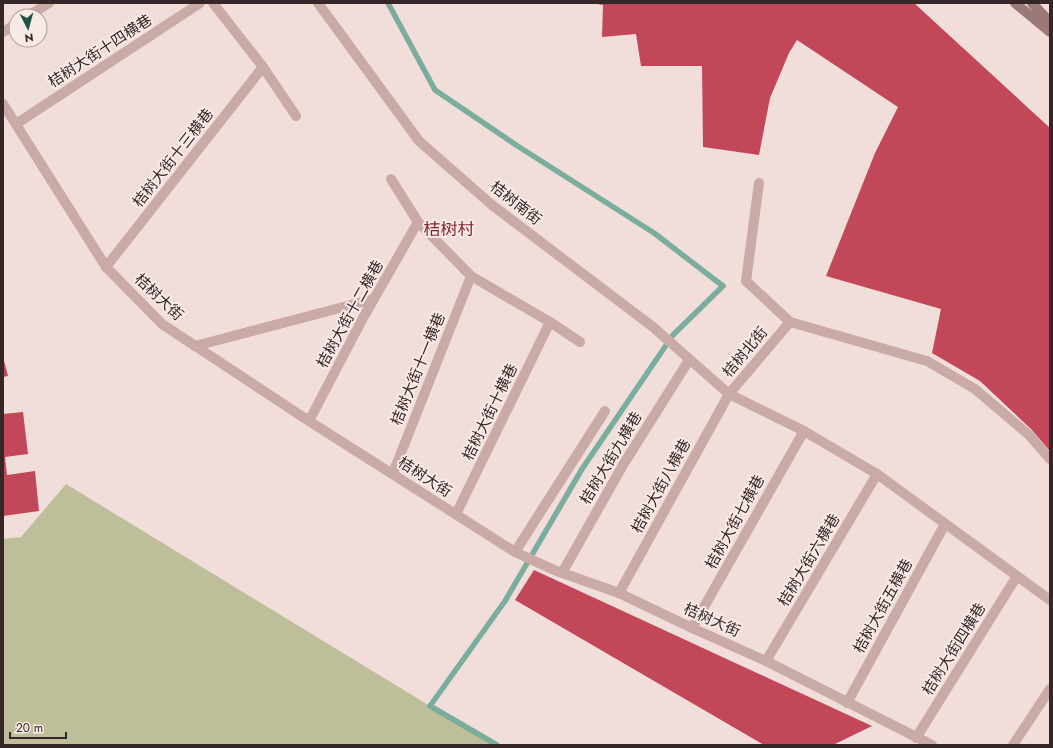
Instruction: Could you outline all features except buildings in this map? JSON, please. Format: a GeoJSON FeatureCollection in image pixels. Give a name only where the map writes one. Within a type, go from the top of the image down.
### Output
{"type":"FeatureCollection","features":[{"type":"Feature","properties":{"kind":"main road"},"geometry":{"type":"LineString","coordinates":[[1015,3],[1050,32]]}},
{"type":"Feature","properties":{"kind":"main road"},"geometry":{"type":"LineString","coordinates":[[1032,3],[1050,22]]}},
{"type":"Feature","properties":{"kind":"street","name":"桔树大街十四横巷"},"geometry":{"type":"LineString","coordinates":[[16,124],[200,3]]}},
{"type":"Feature","properties":{"kind":"street"},"geometry":{"type":"LineString","coordinates":[[213,3],[263,67],[296,116]]}},
{"type":"Feature","properties":{"kind":"street","name":"桔树南街"},"geometry":{"type":"LineString","coordinates":[[318,3],[419,141],[492,205],[653,327],[729,394]]}},
{"type":"Feature","properties":{"kind":"street","name":"桔树大街十三横巷"},"geometry":{"type":"LineString","coordinates":[[106,267],[263,67]]}},
{"type":"Feature","properties":{"kind":"street","name":"桔树大街"},"geometry":{"type":"LineString","coordinates":[[3,104],[106,267],[162,324],[309,421],[515,552],[558,571],[619,593],[766,661],[932,745]]}},
{"type":"Feature","properties":{"kind":"street"},"geometry":{"type":"LineString","coordinates":[[391,179],[418,222],[471,276],[550,322],[580,342]]}},
{"type":"Feature","properties":{"kind":"street"},"geometry":{"type":"LineString","coordinates":[[759,184],[746,281],[790,322],[927,361],[975,389],[1029,435],[1050,459]]}},
{"type":"Feature","properties":{"kind":"street","name":"桔树大街十二横巷"},"geometry":{"type":"LineString","coordinates":[[309,421],[374,299],[418,222]]}},
{"type":"Feature","properties":{"kind":"street","name":"桔树大街十一横巷"},"geometry":{"type":"LineString","coordinates":[[392,474],[471,276]]}},
{"type":"Feature","properties":{"kind":"street"},"geometry":{"type":"LineString","coordinates":[[196,346],[374,299]]}},
{"type":"Feature","properties":{"kind":"street","name":"桔树大街十横巷"},"geometry":{"type":"LineString","coordinates":[[456,514],[550,322]]}},
{"type":"Feature","properties":{"kind":"street","name":"桔树北街"},"geometry":{"type":"LineString","coordinates":[[790,322],[729,394],[804,431],[877,474],[1050,600]]}},
{"type":"Feature","properties":{"kind":"street","name":"桔树大街九横巷"},"geometry":{"type":"LineString","coordinates":[[558,571],[687,357]]}},
{"type":"Feature","properties":{"kind":"street","name":"桔树大街八横巷"},"geometry":{"type":"LineString","coordinates":[[619,593],[729,394]]}},
{"type":"Feature","properties":{"kind":"street"},"geometry":{"type":"LineString","coordinates":[[515,552],[605,411]]}},
{"type":"Feature","properties":{"kind":"street","name":"桔树大街七横巷"},"geometry":{"type":"LineString","coordinates":[[692,628],[804,431]]}},
{"type":"Feature","properties":{"kind":"street","name":"桔树大街六横巷"},"geometry":{"type":"LineString","coordinates":[[766,661],[877,474]]}},
{"type":"Feature","properties":{"kind":"street","name":"桔树大街五横巷"},"geometry":{"type":"LineString","coordinates":[[847,703],[946,524]]}},
{"type":"Feature","properties":{"kind":"street","name":"桔树大街四横巷"},"geometry":{"type":"LineString","coordinates":[[916,738],[1017,576]]}},
{"type":"Feature","properties":{"kind":"street"},"geometry":{"type":"LineString","coordinates":[[1013,745],[1050,689]]}},
{"type":"Feature","properties":{"kind":"green space"},"geometry":{"type":"Polygon","coordinates":[[[66,484],[430,706],[498,745],[3,745],[3,539],[21,537],[66,484]]]}},
{"type":"Feature","properties":{"kind":"waterway"},"geometry":{"type":"LineString","coordinates":[[388,3],[435,90],[516,145],[654,233],[723,286],[673,335],[582,469],[505,601],[430,706],[497,745]]}},
{"type":"Feature","properties":{"kind":"district","name":"桔树村"},"geometry":{"type":"Point","coordinates":[449,229]}}]}
